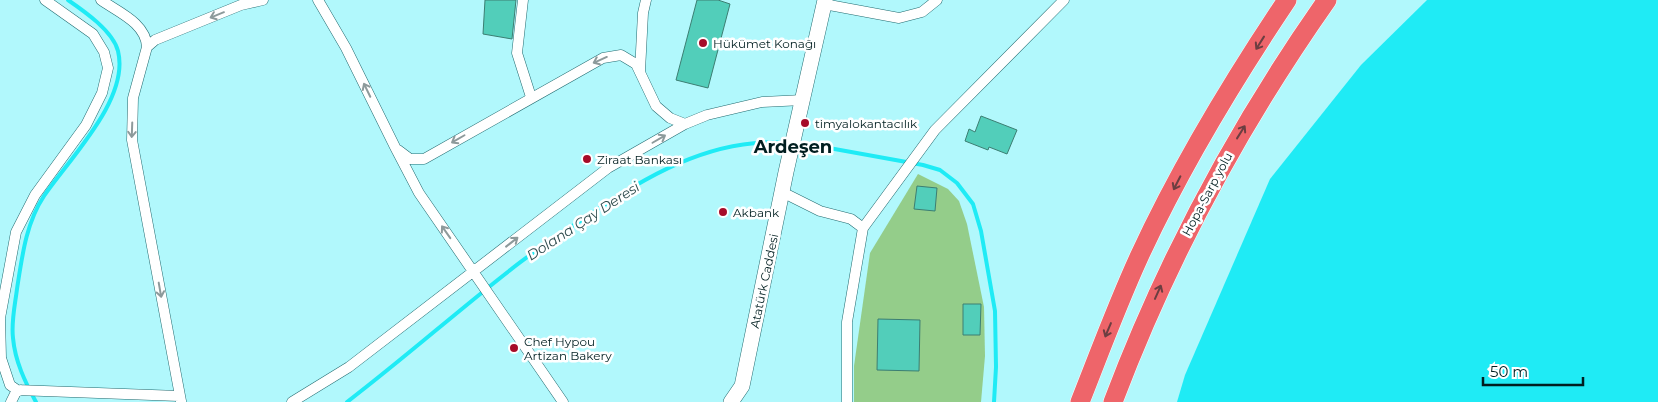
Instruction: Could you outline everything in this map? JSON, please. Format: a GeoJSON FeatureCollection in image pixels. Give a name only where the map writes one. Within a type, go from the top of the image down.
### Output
{"type":"FeatureCollection","features":[{"type":"Feature","properties":{"kind":"highway","name":"Hopa-Sarp yolu"},"geometry":{"type":"LineString","coordinates":[[1113,402],[1139,333],[1200,205],[1236,139],[1312,20],[1327,0]]}},
{"type":"Feature","properties":{"kind":"highway"},"geometry":{"type":"LineString","coordinates":[[1080,402],[1103,341],[1139,257],[1182,172],[1286,1]]}},
{"type":"Feature","properties":{"kind":"main road","name":"Atatürk Caddesi"},"geometry":{"type":"LineString","coordinates":[[731,402],[742,386],[786,172],[825,2]]}},
{"type":"Feature","properties":{"kind":"main road","name":"Atatürk Caddesi"},"geometry":{"type":"LineString","coordinates":[[742,386],[746,402]]}},
{"type":"Feature","properties":{"kind":"street"},"geometry":{"type":"LineString","coordinates":[[45,0],[92,34],[104,52],[108,68],[102,93],[86,125],[35,195],[16,232],[0,318],[0,358],[10,385],[17,390],[171,395],[180,399]]}},
{"type":"Feature","properties":{"kind":"street"},"geometry":{"type":"LineString","coordinates":[[101,0],[140,28],[146,37],[147,47],[134,98],[132,140],[180,399]]}},
{"type":"Feature","properties":{"kind":"street"},"geometry":{"type":"LineString","coordinates":[[147,47],[155,40],[241,5],[263,0]]}},
{"type":"Feature","properties":{"kind":"street"},"geometry":{"type":"LineString","coordinates":[[318,0],[346,48],[419,193],[563,402]]}},
{"type":"Feature","properties":{"kind":"street"},"geometry":{"type":"LineString","coordinates":[[523,0],[517,53],[531,97]]}},
{"type":"Feature","properties":{"kind":"street"},"geometry":{"type":"LineString","coordinates":[[640,72],[643,13],[646,0]]}},
{"type":"Feature","properties":{"kind":"street"},"geometry":{"type":"LineString","coordinates":[[922,12],[924,0]]}},
{"type":"Feature","properties":{"kind":"street"},"geometry":{"type":"LineString","coordinates":[[825,2],[899,18],[922,12],[937,0]]}},
{"type":"Feature","properties":{"kind":"street"},"geometry":{"type":"LineString","coordinates":[[847,402],[847,322],[863,228],[935,130],[1064,0]]}},
{"type":"Feature","properties":{"kind":"street"},"geometry":{"type":"LineString","coordinates":[[395,147],[410,160],[424,159],[603,58],[621,55],[636,64],[656,106],[670,118],[685,124]]}},
{"type":"Feature","properties":{"kind":"street"},"geometry":{"type":"LineString","coordinates":[[292,402],[349,367],[476,275],[608,168],[685,124],[707,115],[762,102],[803,100]]}},
{"type":"Feature","properties":{"kind":"street"},"geometry":{"type":"LineString","coordinates":[[782,192],[820,211],[851,219],[863,228]]}},
{"type":"Feature","properties":{"kind":"street"},"geometry":{"type":"LineString","coordinates":[[11,402],[16,392],[21,390]]}},
{"type":"Feature","properties":{"kind":"green space"},"geometry":{"type":"Polygon","coordinates":[[[918,174],[948,189],[959,201],[967,224],[984,307],[985,356],[981,402],[854,402],[854,366],[870,253],[918,174]]]}},
{"type":"Feature","properties":{"kind":"water"},"geometry":{"type":"Polygon","coordinates":[[[1427,0],[1658,0],[1658,402],[1177,402],[1185,375],[1270,179],[1361,65],[1427,0]]]}},
{"type":"Feature","properties":{"kind":"building"},"geometry":{"type":"Polygon","coordinates":[[[485,0],[516,0],[512,39],[483,34],[485,0]]]}},
{"type":"Feature","properties":{"kind":"building","name":"Hükümet Konağı"},"geometry":{"type":"Polygon","coordinates":[[[697,0],[718,0],[730,4],[708,88],[676,80],[697,0]]]}},
{"type":"Feature","properties":{"kind":"building"},"geometry":{"type":"Polygon","coordinates":[[[981,116],[1017,130],[1007,154],[989,147],[988,150],[965,141],[969,129],[975,132],[981,116]]]}},
{"type":"Feature","properties":{"kind":"building"},"geometry":{"type":"Polygon","coordinates":[[[917,186],[937,188],[935,211],[914,209],[917,186]]]}},
{"type":"Feature","properties":{"kind":"building"},"geometry":{"type":"Polygon","coordinates":[[[963,304],[981,304],[980,335],[963,335],[963,304]]]}},
{"type":"Feature","properties":{"kind":"building"},"geometry":{"type":"Polygon","coordinates":[[[878,319],[920,320],[919,371],[877,370],[878,319]]]}},
{"type":"Feature","properties":{"kind":"waterway","name":"Dolana Çay Deresi"},"geometry":{"type":"LineString","coordinates":[[36,402],[18,363],[13,332],[14,307],[26,241],[33,217],[44,196],[82,147],[106,108],[115,89],[119,69],[118,51],[110,36],[97,22],[68,0]]}},
{"type":"Feature","properties":{"kind":"waterway","name":"Dolana Çay Deresi"},"geometry":{"type":"LineString","coordinates":[[347,402],[517,264],[627,190],[652,176],[704,154],[732,146],[759,143],[788,143]]}},
{"type":"Feature","properties":{"kind":"waterway","name":"Dolana Çay Deresi"},"geometry":{"type":"LineString","coordinates":[[795,144],[818,146],[923,165],[940,170],[957,183],[973,204],[981,231],[995,311],[996,367],[994,402]]}},
{"type":"Feature","properties":{"kind":"place","name":"Hükümet Konağı"},"geometry":{"type":"Point","coordinates":[703,43]}},
{"type":"Feature","properties":{"kind":"place","name":"timyalokantacılık"},"geometry":{"type":"Point","coordinates":[805,123]}},
{"type":"Feature","properties":{"kind":"place","name":"Ziraat Bankası"},"geometry":{"type":"Point","coordinates":[587,159]}},
{"type":"Feature","properties":{"kind":"place","name":"Akbank"},"geometry":{"type":"Point","coordinates":[723,212]}},
{"type":"Feature","properties":{"kind":"place","name":"Chef Hypou Artizan Bakery"},"geometry":{"type":"Point","coordinates":[514,348]}},
{"type":"Feature","properties":{"kind":"district","name":"Ardeşen"},"geometry":{"type":"Point","coordinates":[793,147]}}]}
